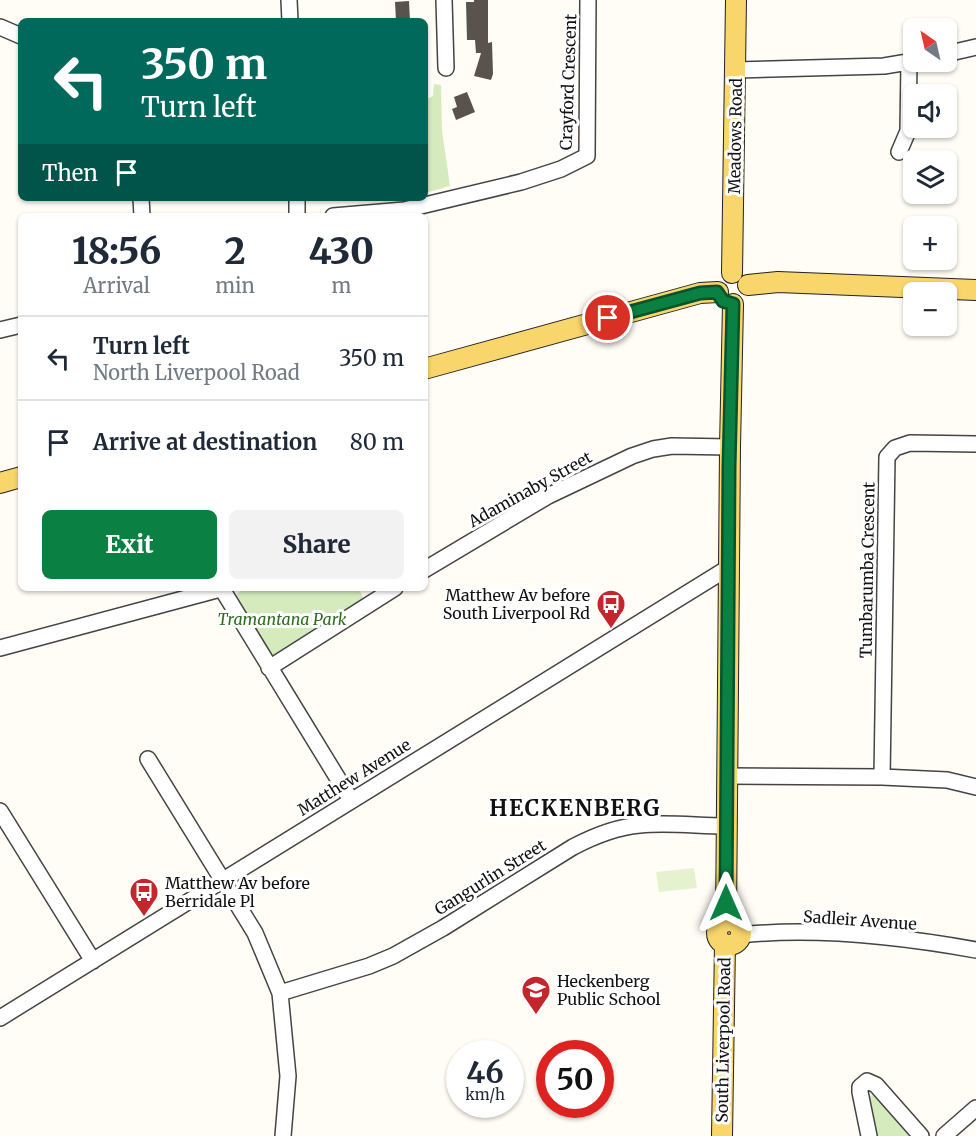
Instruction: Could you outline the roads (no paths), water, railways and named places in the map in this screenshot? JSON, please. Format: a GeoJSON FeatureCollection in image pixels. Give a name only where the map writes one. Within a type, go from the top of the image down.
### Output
{"type":"FeatureCollection","features":[{"type":"Feature","properties":{"kind":"main road","name":"Meadows Road"},"geometry":{"type":"LineString","coordinates":[[732,273],[736,0]]}},
{"type":"Feature","properties":{"kind":"main road"},"geometry":{"type":"LineString","coordinates":[[732,273],[742,276],[748,285],[746,297],[733,304],[723,301],[717,292],[721,278],[732,273]]}},
{"type":"Feature","properties":{"kind":"main road"},"geometry":{"type":"LineString","coordinates":[[748,285],[778,282],[976,290]]}},
{"type":"Feature","properties":{"kind":"main road"},"geometry":{"type":"LineString","coordinates":[[428,368],[700,293],[717,292]]}},
{"type":"Feature","properties":{"kind":"main road","name":"South Liverpool Road"},"geometry":{"type":"LineString","coordinates":[[722,1136],[731,934],[726,826],[733,304]]}},
{"type":"Feature","properties":{"kind":"main road"},"geometry":{"type":"LineString","coordinates":[[0,483],[18,478]]}},
{"type":"Feature","properties":{"kind":"street"},"geometry":{"type":"LineString","coordinates":[[289,0],[290,18]]}},
{"type":"Feature","properties":{"kind":"street"},"geometry":{"type":"LineString","coordinates":[[444,0],[446,69]]}},
{"type":"Feature","properties":{"kind":"street","name":"Crayford Crescent"},"geometry":{"type":"LineString","coordinates":[[368,213],[404,210],[521,182],[561,169],[587,156],[588,0]]}},
{"type":"Feature","properties":{"kind":"street"},"geometry":{"type":"LineString","coordinates":[[0,27],[18,35]]}},
{"type":"Feature","properties":{"kind":"street"},"geometry":{"type":"LineString","coordinates":[[957,51],[976,47]]}},
{"type":"Feature","properties":{"kind":"street"},"geometry":{"type":"LineString","coordinates":[[736,70],[884,66],[903,63]]}},
{"type":"Feature","properties":{"kind":"street"},"geometry":{"type":"LineString","coordinates":[[899,152],[908,131],[911,72]]}},
{"type":"Feature","properties":{"kind":"street"},"geometry":{"type":"LineString","coordinates":[[0,330],[18,326]]}},
{"type":"Feature","properties":{"kind":"street","name":"Tumbarumba Crescent"},"geometry":{"type":"LineString","coordinates":[[882,777],[887,457],[895,448],[910,443],[976,444]]}},
{"type":"Feature","properties":{"kind":"street","name":"Adaminaby Street"},"geometry":{"type":"LineString","coordinates":[[428,568],[548,496],[632,456],[672,446],[730,447]]}},
{"type":"Feature","properties":{"kind":"street","name":"Matthew Avenue"},"geometry":{"type":"LineString","coordinates":[[0,1018],[728,568]]}},
{"type":"Feature","properties":{"kind":"street"},"geometry":{"type":"LineString","coordinates":[[0,648],[212,591]]}},
{"type":"Feature","properties":{"kind":"street"},"geometry":{"type":"LineString","coordinates":[[225,591],[269,668],[351,800]]}},
{"type":"Feature","properties":{"kind":"street"},"geometry":{"type":"LineString","coordinates":[[269,668],[372,594]]}},
{"type":"Feature","properties":{"kind":"street"},"geometry":{"type":"LineString","coordinates":[[148,759],[255,933],[279,993],[288,1076],[283,1136]]}},
{"type":"Feature","properties":{"kind":"street"},"geometry":{"type":"LineString","coordinates":[[727,776],[882,777],[947,780],[976,787]]}},
{"type":"Feature","properties":{"kind":"street"},"geometry":{"type":"LineString","coordinates":[[0,811],[93,961]]}},
{"type":"Feature","properties":{"kind":"street","name":"Gangurlin Street"},"geometry":{"type":"LineString","coordinates":[[279,993],[369,966],[393,956],[593,837],[615,829],[641,825],[726,826]]}},
{"type":"Feature","properties":{"kind":"street","name":"Sadleir Avenue"},"geometry":{"type":"LineString","coordinates":[[731,934],[766,932],[860,936],[976,950]]}},
{"type":"Feature","properties":{"kind":"street"},"geometry":{"type":"LineString","coordinates":[[869,1136],[860,1092],[860,1087],[867,1081],[876,1085],[921,1136]]}},
{"type":"Feature","properties":{"kind":"street"},"geometry":{"type":"LineString","coordinates":[[944,1136],[976,1108]]}},
{"type":"Feature","properties":{"kind":"place","name":"Matthew Av before South Liverpool Rd"},"geometry":{"type":"Point","coordinates":[611,630]}},
{"type":"Feature","properties":{"kind":"place","name":"Matthew Av before Berridale Pl"},"geometry":{"type":"Point","coordinates":[144,918]}},
{"type":"Feature","properties":{"kind":"place","name":"Heckenberg Public School"},"geometry":{"type":"Point","coordinates":[536,1016]}},
{"type":"Feature","properties":{"kind":"district","name":"HECKENBERG"},"geometry":{"type":"Point","coordinates":[575,808]}},
{"type":"Feature","properties":{"kind":"park label","name":"Tramantana Park"},"geometry":{"type":"Point","coordinates":[282,619]}}]}
